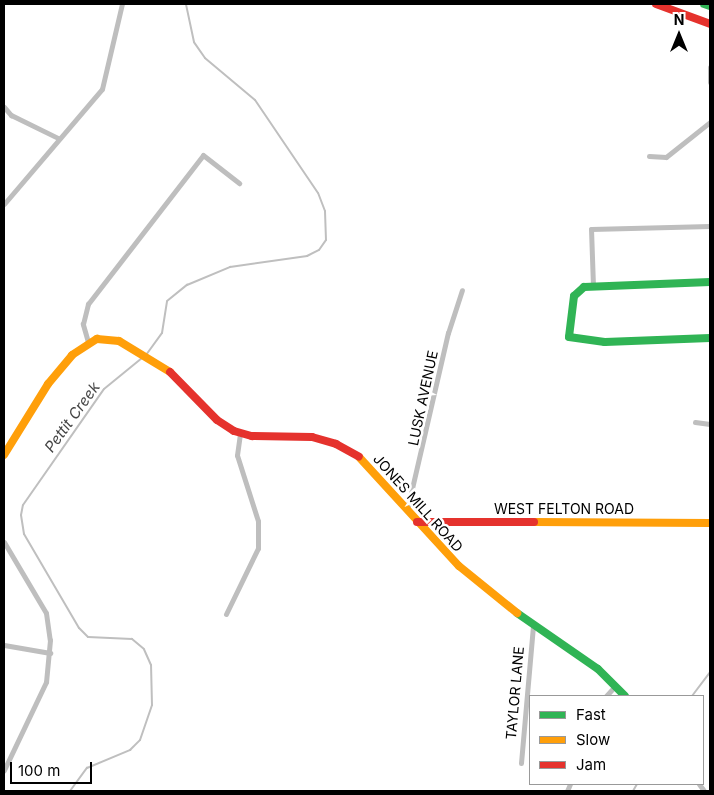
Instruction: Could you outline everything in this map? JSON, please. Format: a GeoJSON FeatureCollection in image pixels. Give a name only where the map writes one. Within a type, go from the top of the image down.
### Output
{"type":"FeatureCollection","features":[{"type":"Feature","properties":{"kind":"main road"},"geometry":{"type":"LineString","coordinates":[[656,4],[710,24]]}},
{"type":"Feature","properties":{"kind":"main road"},"geometry":{"type":"LineString","coordinates":[[704,4],[710,6]]}},
{"type":"Feature","properties":{"kind":"main road"},"geometry":{"type":"LineString","coordinates":[[710,282],[584,287],[576,292],[569,337],[605,342],[710,338]]}},
{"type":"Feature","properties":{"kind":"main road"},"geometry":{"type":"LineString","coordinates":[[4,455],[58,372],[88,342],[112,339],[154,361],[184,385],[221,423],[240,434]]}},
{"type":"Feature","properties":{"kind":"main road","name":"JONES MILL ROAD"},"geometry":{"type":"LineString","coordinates":[[240,434],[301,435],[336,444],[366,462],[417,522],[459,566],[533,625],[598,669],[624,695]]}},
{"type":"Feature","properties":{"kind":"main road","name":"WEST FELTON ROAD"},"geometry":{"type":"LineString","coordinates":[[417,522],[710,522]]}},
{"type":"Feature","properties":{"kind":"street"},"geometry":{"type":"LineString","coordinates":[[4,204],[58,138],[102,89],[122,4]]}},
{"type":"Feature","properties":{"kind":"street"},"geometry":{"type":"LineString","coordinates":[[710,67],[710,82]]}},
{"type":"Feature","properties":{"kind":"street"},"geometry":{"type":"LineString","coordinates":[[4,107],[11,115],[58,138]]}},
{"type":"Feature","properties":{"kind":"street"},"geometry":{"type":"LineString","coordinates":[[649,156],[666,157],[710,122]]}},
{"type":"Feature","properties":{"kind":"street"},"geometry":{"type":"LineString","coordinates":[[88,342],[83,324],[88,304],[203,155],[239,183]]}},
{"type":"Feature","properties":{"kind":"street"},"geometry":{"type":"LineString","coordinates":[[593,286],[591,230],[710,226]]}},
{"type":"Feature","properties":{"kind":"street","name":"LUSK AVENUE"},"geometry":{"type":"LineString","coordinates":[[407,510],[448,333],[462,290]]}},
{"type":"Feature","properties":{"kind":"street"},"geometry":{"type":"LineString","coordinates":[[695,422],[710,424]]}},
{"type":"Feature","properties":{"kind":"street"},"geometry":{"type":"LineString","coordinates":[[226,614],[258,548],[258,521],[236,455],[240,434]]}},
{"type":"Feature","properties":{"kind":"street"},"geometry":{"type":"LineString","coordinates":[[4,542],[46,613],[50,653],[50,672],[41,695],[4,770]]}},
{"type":"Feature","properties":{"kind":"street","name":"TAYLOR LANE"},"geometry":{"type":"LineString","coordinates":[[521,763],[533,625]]}},
{"type":"Feature","properties":{"kind":"street"},"geometry":{"type":"LineString","coordinates":[[4,645],[50,653]]}},
{"type":"Feature","properties":{"kind":"street"},"geometry":{"type":"LineString","coordinates":[[607,695],[615,686]]}},
{"type":"Feature","properties":{"kind":"waterway","name":"Pettit Creek"},"geometry":{"type":"LineString","coordinates":[[146,355],[162,333],[167,301],[187,285],[230,267],[307,256],[319,250],[326,240],[325,211],[318,193],[255,100],[205,58],[194,42],[186,4]]}},
{"type":"Feature","properties":{"kind":"waterway","name":"Pettit Creek"},"geometry":{"type":"LineString","coordinates":[[70,791],[87,768],[130,750],[140,740],[152,705],[151,665],[144,649],[132,639],[88,637],[79,628],[24,534],[21,515],[23,505],[104,389],[142,358]]}},
{"type":"Feature","properties":{"kind":"waterway"},"geometry":{"type":"LineString","coordinates":[[693,695],[710,672]]}},
{"type":"Feature","properties":{"kind":"waterway"},"geometry":{"type":"LineString","coordinates":[[633,791],[636,785]]}},
{"type":"Feature","properties":{"kind":"traffic: fast"},"geometry":{"type":"LineString","coordinates":[[704,4],[710,6]]}},
{"type":"Feature","properties":{"kind":"traffic: fast"},"geometry":{"type":"LineString","coordinates":[[710,282],[584,287],[574,296],[569,337],[605,342],[710,338]]}},
{"type":"Feature","properties":{"kind":"traffic: fast"},"geometry":{"type":"LineString","coordinates":[[517,613],[598,669],[624,695]]}},
{"type":"Feature","properties":{"kind":"traffic: slow"},"geometry":{"type":"LineString","coordinates":[[4,455],[48,384],[72,355],[97,339],[119,341],[170,372]]}},
{"type":"Feature","properties":{"kind":"traffic: slow"},"geometry":{"type":"LineString","coordinates":[[359,457],[459,566],[517,613]]}},
{"type":"Feature","properties":{"kind":"traffic: slow"},"geometry":{"type":"LineString","coordinates":[[534,522],[710,523]]}},
{"type":"Feature","properties":{"kind":"traffic: jam"},"geometry":{"type":"LineString","coordinates":[[656,4],[710,24]]}},
{"type":"Feature","properties":{"kind":"traffic: jam"},"geometry":{"type":"LineString","coordinates":[[170,372],[217,420],[234,431],[252,436],[312,437],[336,444],[359,457]]}},
{"type":"Feature","properties":{"kind":"traffic: jam"},"geometry":{"type":"LineString","coordinates":[[417,522],[534,522]]}}]}
